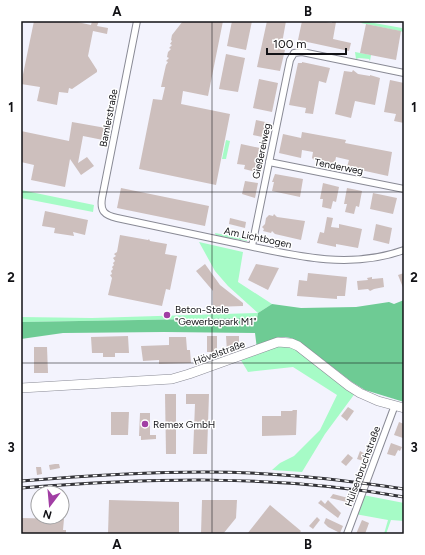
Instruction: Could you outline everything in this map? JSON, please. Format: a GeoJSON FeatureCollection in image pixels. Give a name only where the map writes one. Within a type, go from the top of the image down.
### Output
{"type":"FeatureCollection","features":[{"type":"Feature","properties":{"kind":"main road","name":"Hövelstraße"},"geometry":{"type":"LineString","coordinates":[[21,388],[172,379],[281,342],[291,343],[298,346],[356,391],[370,398],[400,407]]}},
{"type":"Feature","properties":{"kind":"street","name":"Bamlerstraße"},"geometry":{"type":"LineString","coordinates":[[109,216],[102,209],[102,198],[137,21]]}},
{"type":"Feature","properties":{"kind":"street","name":"Gießereiweg"},"geometry":{"type":"LineString","coordinates":[[252,246],[290,60],[294,53],[302,52],[404,72]]}},
{"type":"Feature","properties":{"kind":"street","name":"Tenderweg"},"geometry":{"type":"LineString","coordinates":[[269,162],[404,189]]}},
{"type":"Feature","properties":{"kind":"street","name":"Am Lichtbogen"},"geometry":{"type":"LineString","coordinates":[[109,216],[307,257],[335,260],[375,258],[391,255],[404,250]]}},
{"type":"Feature","properties":{"kind":"street","name":"Hülsenbruchstraße"},"geometry":{"type":"LineString","coordinates":[[346,534],[400,407]]}},
{"type":"Feature","properties":{"kind":"green space"},"geometry":{"type":"Polygon","coordinates":[[[363,21],[402,28],[404,32],[361,23],[363,21]]]}},
{"type":"Feature","properties":{"kind":"green space"},"geometry":{"type":"Polygon","coordinates":[[[355,52],[371,55],[370,61],[369,59],[356,59],[355,52]]]}},
{"type":"Feature","properties":{"kind":"green space"},"geometry":{"type":"Polygon","coordinates":[[[226,140],[230,141],[226,159],[222,159],[226,140]]]}},
{"type":"Feature","properties":{"kind":"green space"},"geometry":{"type":"Polygon","coordinates":[[[21,190],[94,205],[93,212],[21,198],[21,190]]]}},
{"type":"Feature","properties":{"kind":"green space"},"geometry":{"type":"Polygon","coordinates":[[[215,233],[247,239],[247,241],[216,236],[215,233]]]}},
{"type":"Feature","properties":{"kind":"green space"},"geometry":{"type":"Polygon","coordinates":[[[199,242],[243,252],[238,282],[272,304],[258,313],[228,286],[215,271],[199,242]]]}},
{"type":"Feature","properties":{"kind":"green space"},"geometry":{"type":"Polygon","coordinates":[[[404,300],[404,402],[365,390],[352,382],[304,345],[286,337],[280,337],[269,341],[257,349],[255,333],[63,333],[21,339],[21,322],[257,318],[258,313],[272,304],[301,308],[356,307],[389,302],[394,304],[404,300]]]}},
{"type":"Feature","properties":{"kind":"green space"},"geometry":{"type":"Polygon","coordinates":[[[258,313],[257,318],[21,322],[21,317],[92,318],[258,313]]]}},
{"type":"Feature","properties":{"kind":"green space"},"geometry":{"type":"Polygon","coordinates":[[[279,343],[291,344],[356,392],[325,434],[302,472],[272,470],[280,463],[294,456],[320,430],[337,395],[293,367],[248,372],[239,357],[279,343]]]}},
{"type":"Feature","properties":{"kind":"green space"},"geometry":{"type":"Polygon","coordinates":[[[363,495],[404,503],[404,521],[391,520],[386,534],[384,534],[388,520],[355,514],[363,495]]]}},
{"type":"Feature","properties":{"kind":"building"},"geometry":{"type":"Polygon","coordinates":[[[34,21],[73,21],[91,25],[92,21],[99,21],[97,26],[108,28],[107,34],[93,31],[88,56],[97,72],[72,89],[69,88],[68,93],[59,92],[57,105],[37,101],[40,87],[21,84],[34,21]]]}},
{"type":"Feature","properties":{"kind":"building"},"geometry":{"type":"Polygon","coordinates":[[[183,21],[223,21],[208,96],[183,91],[181,104],[230,114],[216,185],[139,169],[153,99],[162,100],[165,87],[161,87],[168,62],[166,61],[169,58],[167,57],[168,52],[171,49],[169,48],[172,45],[170,44],[172,41],[172,35],[183,21]]]}},
{"type":"Feature","properties":{"kind":"building"},"geometry":{"type":"Polygon","coordinates":[[[232,21],[252,21],[246,50],[227,46],[232,21]]]}},
{"type":"Feature","properties":{"kind":"building"},"geometry":{"type":"Polygon","coordinates":[[[267,21],[286,21],[281,49],[285,50],[280,71],[257,67],[267,21]]]}},
{"type":"Feature","properties":{"kind":"building"},"geometry":{"type":"Polygon","coordinates":[[[302,21],[336,22],[333,39],[351,43],[349,51],[298,40],[302,21]]]}},
{"type":"Feature","properties":{"kind":"building"},"geometry":{"type":"Polygon","coordinates":[[[366,24],[401,31],[396,60],[360,53],[366,24]]]}},
{"type":"Feature","properties":{"kind":"building"},"geometry":{"type":"Polygon","coordinates":[[[226,54],[245,58],[238,92],[219,89],[226,54]]]}},
{"type":"Feature","properties":{"kind":"building"},"geometry":{"type":"Polygon","coordinates":[[[302,62],[330,68],[326,83],[319,81],[313,114],[305,113],[306,108],[289,105],[298,63],[302,62]]]}},
{"type":"Feature","properties":{"kind":"building"},"geometry":{"type":"Polygon","coordinates":[[[353,70],[358,74],[380,78],[375,105],[355,101],[351,118],[335,114],[344,71],[352,72],[353,70]]]}},
{"type":"Feature","properties":{"kind":"building"},"geometry":{"type":"Polygon","coordinates":[[[259,79],[278,83],[272,112],[253,108],[259,79]]]}},
{"type":"Feature","properties":{"kind":"building"},"geometry":{"type":"Polygon","coordinates":[[[390,80],[404,83],[404,123],[394,121],[396,114],[384,112],[390,80]]]}},
{"type":"Feature","properties":{"kind":"building"},"geometry":{"type":"Polygon","coordinates":[[[256,120],[270,123],[267,138],[253,135],[256,120]]]}},
{"type":"Feature","properties":{"kind":"building"},"geometry":{"type":"Polygon","coordinates":[[[72,122],[106,128],[103,140],[83,136],[78,163],[87,157],[94,166],[81,175],[70,159],[65,187],[31,180],[34,165],[21,162],[21,131],[69,141],[72,122]]]}},
{"type":"Feature","properties":{"kind":"building"},"geometry":{"type":"Polygon","coordinates":[[[302,132],[346,140],[345,143],[392,152],[388,176],[347,167],[349,160],[336,157],[335,162],[331,164],[314,160],[312,158],[313,152],[302,150],[301,158],[279,153],[283,134],[301,138],[302,132]]]}},
{"type":"Feature","properties":{"kind":"building"},"geometry":{"type":"Polygon","coordinates":[[[241,144],[265,149],[260,173],[244,169],[245,165],[237,164],[241,144]]]}},
{"type":"Feature","properties":{"kind":"building"},"geometry":{"type":"Polygon","coordinates":[[[275,174],[303,179],[300,197],[272,191],[274,182],[272,182],[275,174]]]}},
{"type":"Feature","properties":{"kind":"building"},"geometry":{"type":"Polygon","coordinates":[[[245,181],[258,183],[255,198],[242,194],[245,181]]]}},
{"type":"Feature","properties":{"kind":"building"},"geometry":{"type":"Polygon","coordinates":[[[323,183],[339,187],[336,202],[333,201],[331,209],[322,207],[323,199],[320,199],[323,183]]]}},
{"type":"Feature","properties":{"kind":"building"},"geometry":{"type":"Polygon","coordinates":[[[121,188],[209,206],[205,226],[117,208],[121,188]]]}},
{"type":"Feature","properties":{"kind":"building"},"geometry":{"type":"Polygon","coordinates":[[[347,188],[362,191],[359,207],[356,206],[354,214],[345,212],[347,204],[344,204],[347,188]]]}},
{"type":"Feature","properties":{"kind":"building"},"geometry":{"type":"Polygon","coordinates":[[[373,193],[397,198],[393,214],[370,209],[373,193]]]}},
{"type":"Feature","properties":{"kind":"building"},"geometry":{"type":"Polygon","coordinates":[[[45,211],[88,220],[85,235],[73,232],[74,236],[54,233],[55,228],[42,226],[45,211]]]}},
{"type":"Feature","properties":{"kind":"building"},"geometry":{"type":"Polygon","coordinates":[[[274,214],[277,217],[305,221],[301,240],[275,234],[272,231],[271,233],[263,231],[264,229],[262,227],[265,224],[266,218],[269,215],[273,216],[274,214]]]}},
{"type":"Feature","properties":{"kind":"building"},"geometry":{"type":"Polygon","coordinates":[[[327,217],[333,218],[331,227],[339,228],[339,224],[362,229],[358,248],[336,244],[336,247],[317,243],[320,232],[324,233],[327,217]]]}},
{"type":"Feature","properties":{"kind":"building"},"geometry":{"type":"Polygon","coordinates":[[[230,218],[246,222],[245,228],[229,224],[230,218]]]}},
{"type":"Feature","properties":{"kind":"building"},"geometry":{"type":"Polygon","coordinates":[[[376,224],[392,228],[389,244],[373,240],[376,224]]]}},
{"type":"Feature","properties":{"kind":"building"},"geometry":{"type":"Polygon","coordinates":[[[120,235],[149,239],[150,241],[167,244],[165,254],[177,256],[170,290],[166,289],[162,306],[108,295],[112,278],[110,275],[112,274],[111,271],[115,261],[113,258],[116,256],[114,254],[117,252],[120,235]]]}},
{"type":"Feature","properties":{"kind":"building"},"geometry":{"type":"Polygon","coordinates":[[[205,264],[220,285],[243,303],[243,306],[213,307],[213,291],[196,271],[205,264]]]}},
{"type":"Feature","properties":{"kind":"building"},"geometry":{"type":"Polygon","coordinates":[[[256,264],[279,268],[268,290],[248,280],[256,264]]]}},
{"type":"Feature","properties":{"kind":"building"},"geometry":{"type":"Polygon","coordinates":[[[308,273],[347,277],[345,296],[337,296],[337,299],[297,296],[299,280],[307,281],[308,273]]]}},
{"type":"Feature","properties":{"kind":"building"},"geometry":{"type":"Polygon","coordinates":[[[404,273],[404,290],[398,275],[404,273]]]}},
{"type":"Feature","properties":{"kind":"building"},"geometry":{"type":"Polygon","coordinates":[[[372,277],[372,279],[383,278],[384,287],[370,291],[368,289],[358,290],[357,281],[368,280],[367,278],[372,277]]]}},
{"type":"Feature","properties":{"kind":"building"},"geometry":{"type":"Polygon","coordinates":[[[128,336],[129,353],[115,353],[115,357],[103,357],[103,353],[92,353],[91,337],[128,336]]]}},
{"type":"Feature","properties":{"kind":"building"},"geometry":{"type":"Polygon","coordinates":[[[207,336],[217,336],[217,352],[207,352],[207,336]]]}},
{"type":"Feature","properties":{"kind":"building"},"geometry":{"type":"Polygon","coordinates":[[[226,336],[239,336],[239,347],[227,352],[226,336]]]}},
{"type":"Feature","properties":{"kind":"building"},"geometry":{"type":"Polygon","coordinates":[[[169,337],[186,337],[187,350],[190,350],[191,363],[159,364],[159,360],[143,361],[141,346],[169,345],[169,337]]]}},
{"type":"Feature","properties":{"kind":"building"},"geometry":{"type":"Polygon","coordinates":[[[34,347],[47,347],[48,373],[34,373],[34,347]]]}},
{"type":"Feature","properties":{"kind":"building"},"geometry":{"type":"Polygon","coordinates":[[[165,394],[176,394],[176,454],[166,454],[165,394]]]}},
{"type":"Feature","properties":{"kind":"building"},"geometry":{"type":"Polygon","coordinates":[[[186,394],[209,394],[207,454],[193,454],[195,404],[186,404],[186,394]]]}},
{"type":"Feature","properties":{"kind":"building"},"geometry":{"type":"Polygon","coordinates":[[[348,407],[354,411],[347,421],[341,416],[348,407]]]}},
{"type":"Feature","properties":{"kind":"building"},"geometry":{"type":"Polygon","coordinates":[[[297,410],[296,435],[262,436],[262,416],[281,416],[281,411],[297,410]]]}},
{"type":"Feature","properties":{"kind":"building"},"geometry":{"type":"Polygon","coordinates":[[[111,412],[129,412],[128,435],[111,435],[111,412]]]}},
{"type":"Feature","properties":{"kind":"building","name":"Remex GmbH"},"geometry":{"type":"Polygon","coordinates":[[[140,413],[150,413],[150,435],[156,435],[156,439],[141,440],[141,436],[139,436],[140,413]]]}},
{"type":"Feature","properties":{"kind":"building"},"geometry":{"type":"Polygon","coordinates":[[[399,422],[404,424],[403,438],[394,435],[399,422]]]}},
{"type":"Feature","properties":{"kind":"building"},"geometry":{"type":"Polygon","coordinates":[[[391,443],[402,447],[400,451],[398,450],[395,456],[387,454],[391,443]]]}},
{"type":"Feature","properties":{"kind":"building"},"geometry":{"type":"Polygon","coordinates":[[[360,451],[369,456],[367,462],[357,459],[360,451]]]}},
{"type":"Feature","properties":{"kind":"building"},"geometry":{"type":"Polygon","coordinates":[[[348,454],[353,458],[346,466],[341,462],[348,454]]]}},
{"type":"Feature","properties":{"kind":"building"},"geometry":{"type":"Polygon","coordinates":[[[59,464],[60,468],[50,470],[49,465],[59,464]]]}},
{"type":"Feature","properties":{"kind":"building"},"geometry":{"type":"Polygon","coordinates":[[[36,467],[41,467],[42,474],[37,475],[36,467]]]}},
{"type":"Feature","properties":{"kind":"building"},"geometry":{"type":"Polygon","coordinates":[[[333,494],[352,499],[351,503],[330,498],[333,494]]]}},
{"type":"Feature","properties":{"kind":"building"},"geometry":{"type":"Polygon","coordinates":[[[109,500],[179,502],[179,534],[108,534],[109,500]]]}},
{"type":"Feature","properties":{"kind":"building"},"geometry":{"type":"Polygon","coordinates":[[[202,500],[237,500],[236,518],[223,534],[201,534],[202,500]]]}},
{"type":"Feature","properties":{"kind":"building"},"geometry":{"type":"Polygon","coordinates":[[[321,500],[325,504],[328,500],[341,513],[338,518],[318,503],[321,500]]]}},
{"type":"Feature","properties":{"kind":"building"},"geometry":{"type":"Polygon","coordinates":[[[270,505],[301,531],[299,534],[247,534],[270,505]]]}},
{"type":"Feature","properties":{"kind":"building"},"geometry":{"type":"Polygon","coordinates":[[[317,517],[320,520],[313,529],[309,526],[317,517]]]}},
{"type":"Feature","properties":{"kind":"building"},"geometry":{"type":"Polygon","coordinates":[[[21,518],[30,518],[30,525],[63,525],[63,530],[66,530],[66,534],[21,534],[21,518]]]}},
{"type":"Feature","properties":{"kind":"building"},"geometry":{"type":"Polygon","coordinates":[[[326,518],[343,526],[340,533],[328,527],[324,523],[326,518]]]}},
{"type":"Feature","properties":{"kind":"building"},"geometry":{"type":"Polygon","coordinates":[[[362,520],[369,523],[365,534],[356,534],[362,520]]]}},
{"type":"Feature","properties":{"kind":"railway"},"geometry":{"type":"LineString","coordinates":[[21,481],[182,472],[230,472],[305,477],[404,489]]}},
{"type":"Feature","properties":{"kind":"railway"},"geometry":{"type":"LineString","coordinates":[[21,488],[165,480],[261,481],[309,484],[404,497]]}},
{"type":"Feature","properties":{"kind":"place","name":"Beton-Stele \"Gewerbepark M1\""},"geometry":{"type":"Point","coordinates":[167,315]}},
{"type":"Feature","properties":{"kind":"place","name":"Remex GmbH"},"geometry":{"type":"Point","coordinates":[145,424]}}]}
